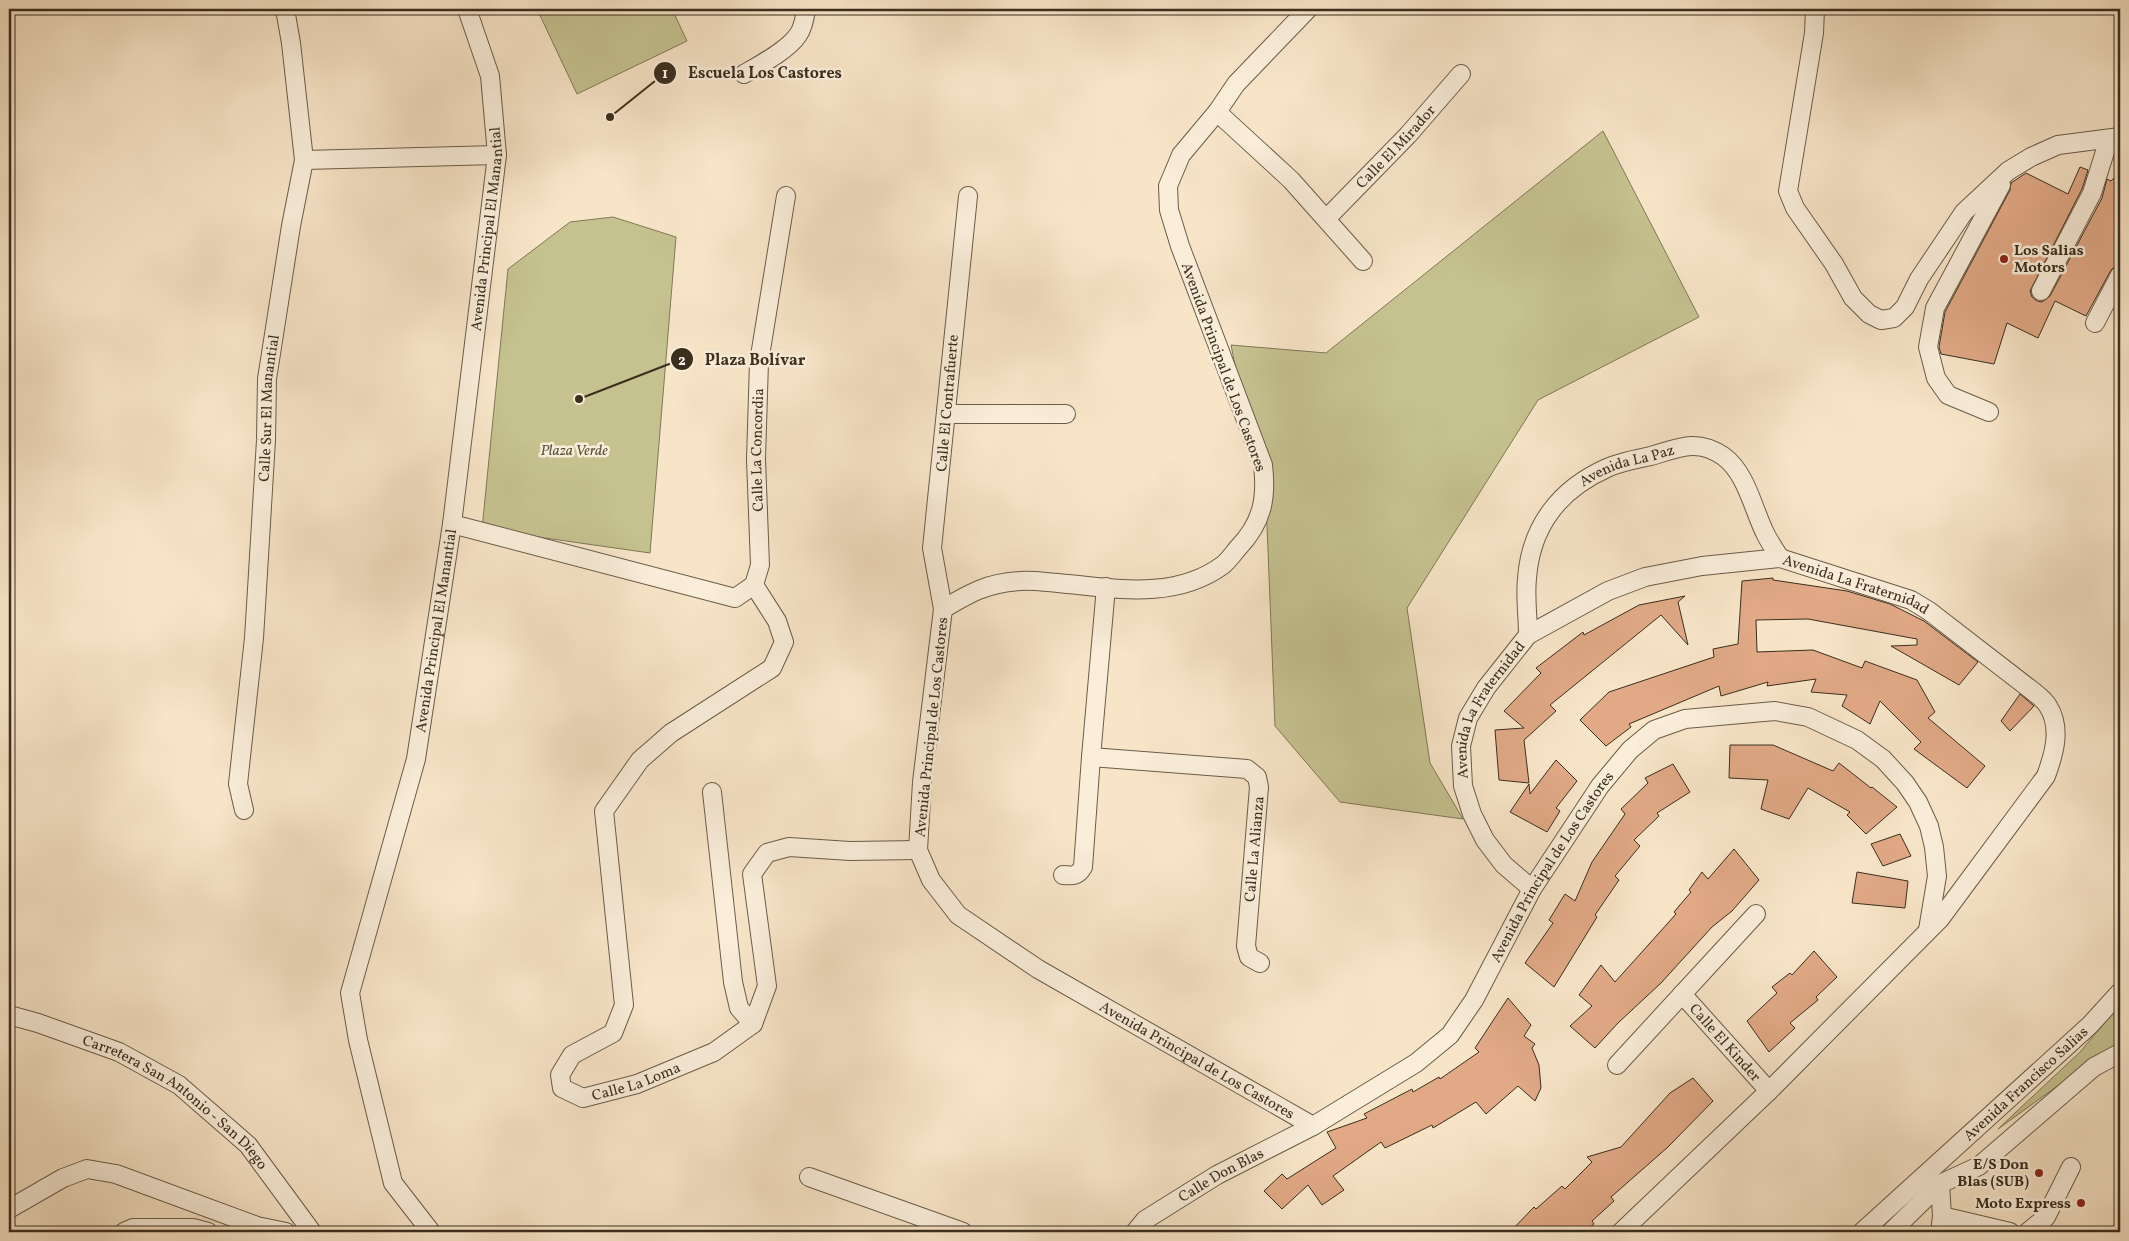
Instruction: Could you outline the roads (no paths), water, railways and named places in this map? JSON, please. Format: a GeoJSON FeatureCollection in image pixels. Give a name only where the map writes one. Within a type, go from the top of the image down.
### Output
{"type":"FeatureCollection","features":[{"type":"Feature","properties":{"kind":"street","name":"Calle Sur El Manantial"},"geometry":{"type":"LineString","coordinates":[[244,810],[238,784],[258,582],[266,440],[267,379],[291,226],[304,160],[291,43],[285,9]]}},
{"type":"Feature","properties":{"kind":"street","name":"Avenida Principal El Manantial"},"geometry":{"type":"LineString","coordinates":[[431,1232],[393,1184],[358,1040],[350,993],[416,758],[452,524],[497,155],[490,76],[467,9]]}},
{"type":"Feature","properties":{"kind":"street"},"geometry":{"type":"LineString","coordinates":[[744,74],[771,59],[798,36],[806,9]]}},
{"type":"Feature","properties":{"kind":"street","name":"Avenida Principal de Los Castores"},"geometry":{"type":"LineString","coordinates":[[1308,9],[1236,84],[1217,112],[1181,155],[1168,186],[1169,210],[1180,246],[1264,465],[1266,489],[1251,535],[1223,565],[1179,586],[1135,590],[1022,580],[998,583],[975,590],[943,609],[918,826],[918,850],[931,880],[958,916],[1038,969],[1313,1126],[1416,1063],[1450,1036],[1474,1000],[1532,889],[1600,786],[1630,750],[1654,730],[1685,719],[1775,712],[1808,717],[1857,740],[1883,759],[1905,782],[1918,802],[1929,826],[1934,847],[1936,876],[1928,930]]}},
{"type":"Feature","properties":{"kind":"street"},"geometry":{"type":"LineString","coordinates":[[1815,9],[1814,33],[1788,191],[1795,208],[1834,264],[1853,298],[1869,314],[1882,320],[1894,318],[1905,307],[1919,279],[1964,212],[2008,171],[2031,156],[2058,145],[2115,138],[2092,193],[2041,291]]}},
{"type":"Feature","properties":{"kind":"street","name":"Calle El Mirador"},"geometry":{"type":"LineString","coordinates":[[1327,218],[1408,135],[1461,74]]}},
{"type":"Feature","properties":{"kind":"street"},"geometry":{"type":"LineString","coordinates":[[1217,112],[1291,180],[1327,218],[1363,261]]}},
{"type":"Feature","properties":{"kind":"street"},"geometry":{"type":"LineString","coordinates":[[304,160],[497,155]]}},
{"type":"Feature","properties":{"kind":"street"},"geometry":{"type":"LineString","coordinates":[[1988,412],[1948,395],[1936,378],[1928,347],[1935,308],[2008,171]]}},
{"type":"Feature","properties":{"kind":"street","name":"Calle La Concordia"},"geometry":{"type":"LineString","coordinates":[[754,584],[760,565],[756,458],[759,362],[786,196]]}},
{"type":"Feature","properties":{"kind":"street","name":"Calle El Contrafuerte"},"geometry":{"type":"LineString","coordinates":[[943,609],[932,548],[968,196]]}},
{"type":"Feature","properties":{"kind":"street"},"geometry":{"type":"LineString","coordinates":[[2095,323],[2120,275]]}},
{"type":"Feature","properties":{"kind":"street"},"geometry":{"type":"LineString","coordinates":[[946,414],[1066,414]]}},
{"type":"Feature","properties":{"kind":"street","name":"Avenida La Paz"},"geometry":{"type":"LineString","coordinates":[[1528,635],[1527,578],[1533,546],[1544,521],[1558,500],[1578,484],[1608,467],[1692,445],[1709,448],[1724,457],[1738,472],[1766,535],[1780,558]]}},
{"type":"Feature","properties":{"kind":"street"},"geometry":{"type":"LineString","coordinates":[[452,524],[735,598],[754,584]]}},
{"type":"Feature","properties":{"kind":"street","name":"Avenida La Fraternidad"},"geometry":{"type":"LineString","coordinates":[[1532,889],[1504,865],[1480,831],[1463,786],[1461,746],[1468,718],[1486,688],[1528,635],[1608,591],[1645,577],[1702,566],[1780,558],[1911,600],[1930,611],[2034,692],[2048,707],[2056,728],[2055,754],[2046,776],[1940,918],[1928,930]]}},
{"type":"Feature","properties":{"kind":"street","name":"Calle La Loma"},"geometry":{"type":"LineString","coordinates":[[752,1024],[714,1052],[637,1084],[584,1098],[562,1088],[560,1075],[572,1055],[613,1033],[624,1005],[604,811],[640,760],[671,733],[772,668],[784,642],[777,620],[754,584]]}},
{"type":"Feature","properties":{"kind":"street"},"geometry":{"type":"LineString","coordinates":[[1063,875],[1073,876],[1080,873],[1083,867],[1106,588]]}},
{"type":"Feature","properties":{"kind":"street","name":"Calle La Alianza"},"geometry":{"type":"LineString","coordinates":[[1091,757],[1248,769],[1257,777],[1259,788],[1246,946],[1249,957],[1260,963]]}},
{"type":"Feature","properties":{"kind":"street"},"geometry":{"type":"LineString","coordinates":[[712,792],[733,982],[740,1008],[752,1024]]}},
{"type":"Feature","properties":{"kind":"street"},"geometry":{"type":"LineString","coordinates":[[752,1024],[767,986],[752,874],[767,853],[789,846],[850,851],[918,850]]}},
{"type":"Feature","properties":{"kind":"street","name":"Calle El Kinder"},"geometry":{"type":"LineString","coordinates":[[1617,1065],[1756,914]]}},
{"type":"Feature","properties":{"kind":"street"},"geometry":{"type":"LineString","coordinates":[[1621,1232],[1769,1091],[1928,930]]}},
{"type":"Feature","properties":{"kind":"street","name":"Avenida Francisco Salias"},"geometry":{"type":"LineString","coordinates":[[1862,1232],[2090,1026],[2120,992]]}},
{"type":"Feature","properties":{"kind":"street","name":"Calle El Kinder"},"geometry":{"type":"LineString","coordinates":[[1682,994],[1769,1091]]}},
{"type":"Feature","properties":{"kind":"street","name":"Carretera San Antonio - San Diego"},"geometry":{"type":"LineString","coordinates":[[9,1015],[38,1022],[119,1052],[179,1085],[248,1145],[312,1232]]}},
{"type":"Feature","properties":{"kind":"street","name":"Avenida Francisco Salias"},"geometry":{"type":"LineString","coordinates":[[1891,1232],[1940,1184],[1979,1166],[2094,1067],[2120,1053]]}},
{"type":"Feature","properties":{"kind":"street","name":"Calle Don Blas"},"geometry":{"type":"LineString","coordinates":[[1135,1232],[1145,1220],[1217,1175],[1313,1126]]}},
{"type":"Feature","properties":{"kind":"street"},"geometry":{"type":"LineString","coordinates":[[2028,1232],[2046,1217],[2071,1167]]}},
{"type":"Feature","properties":{"kind":"street"},"geometry":{"type":"LineString","coordinates":[[9,1209],[63,1178],[87,1169],[116,1174],[257,1226],[286,1232]]}},
{"type":"Feature","properties":{"kind":"street"},"geometry":{"type":"LineString","coordinates":[[809,1177],[963,1232]]}},
{"type":"Feature","properties":{"kind":"street"},"geometry":{"type":"LineString","coordinates":[[1940,1184],[1941,1224],[2010,1232]]}},
{"type":"Feature","properties":{"kind":"street"},"geometry":{"type":"LineString","coordinates":[[124,1232],[133,1228],[193,1228],[208,1232]]}},
{"type":"Feature","properties":{"kind":"street"},"geometry":{"type":"LineString","coordinates":[[303,1232],[312,1232]]}},
{"type":"Feature","properties":{"kind":"place","name":"Escuela Los Castores"},"geometry":{"type":"Point","coordinates":[610,117]}},
{"type":"Feature","properties":{"kind":"place","name":"Los Salias Motors"},"geometry":{"type":"Point","coordinates":[2004,259]}},
{"type":"Feature","properties":{"kind":"place","name":"Plaza Bolívar"},"geometry":{"type":"Point","coordinates":[579,399]}},
{"type":"Feature","properties":{"kind":"place","name":"E/S Don Blas (SUB)"},"geometry":{"type":"Point","coordinates":[2039,1173]}},
{"type":"Feature","properties":{"kind":"place","name":"Moto Express"},"geometry":{"type":"Point","coordinates":[2081,1203]}},
{"type":"Feature","properties":{"kind":"park label","name":"Plaza Verde"},"geometry":{"type":"Point","coordinates":[574,450]}}]}
